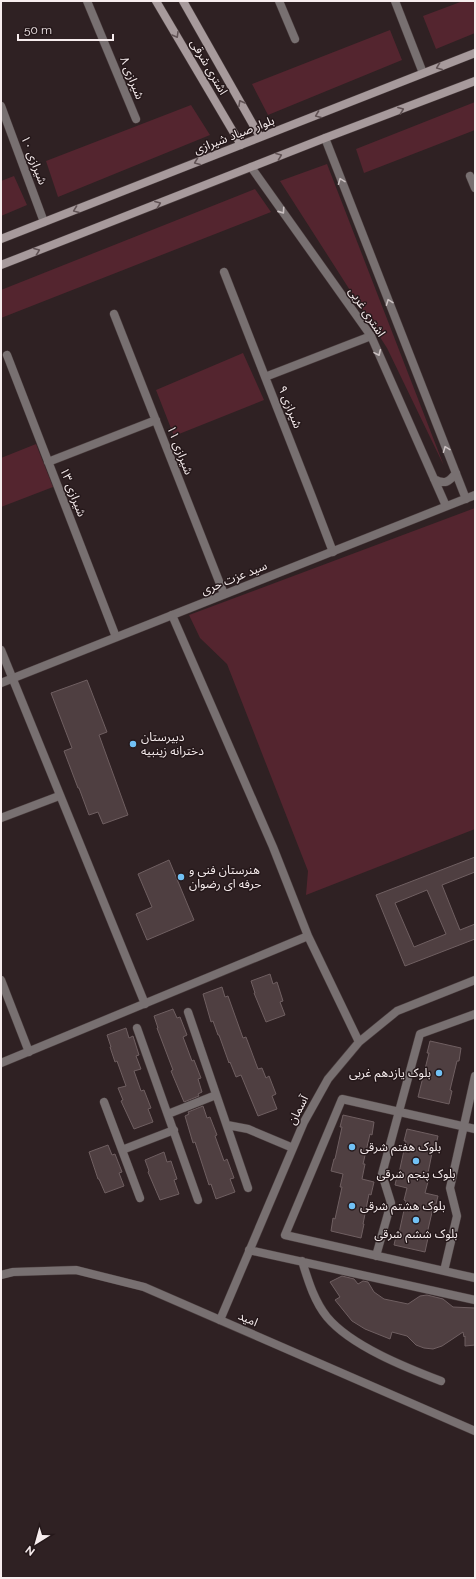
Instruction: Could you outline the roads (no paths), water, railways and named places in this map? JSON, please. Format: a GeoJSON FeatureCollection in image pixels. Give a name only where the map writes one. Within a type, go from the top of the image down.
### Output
{"type":"FeatureCollection","features":[{"type":"Feature","properties":{"kind":"main road","name":"اشتری شرقی"},"geometry":{"type":"LineString","coordinates":[[156,1],[241,145]]}},
{"type":"Feature","properties":{"kind":"main road","name":"اشتری شرقی"},"geometry":{"type":"LineString","coordinates":[[183,1],[260,137]]}},
{"type":"Feature","properties":{"kind":"main road","name":"بلوار صیاد شیرازی"},"geometry":{"type":"LineString","coordinates":[[1,239],[475,53]]}},
{"type":"Feature","properties":{"kind":"main road"},"geometry":{"type":"LineString","coordinates":[[1,265],[475,81]]}},
{"type":"Feature","properties":{"kind":"street","name":"شیرازی ۸"},"geometry":{"type":"LineString","coordinates":[[87,1],[136,119]]}},
{"type":"Feature","properties":{"kind":"street"},"geometry":{"type":"LineString","coordinates":[[279,1],[295,39]]}},
{"type":"Feature","properties":{"kind":"street"},"geometry":{"type":"LineString","coordinates":[[395,1],[423,73]]}},
{"type":"Feature","properties":{"kind":"street","name":"شیرازی ۱۰"},"geometry":{"type":"LineString","coordinates":[[1,106],[44,222]]}},
{"type":"Feature","properties":{"kind":"street","name":"اشتری غربی"},"geometry":{"type":"LineString","coordinates":[[325,138],[466,499]]}},
{"type":"Feature","properties":{"kind":"street","name":"اشتری غربی"},"geometry":{"type":"LineString","coordinates":[[251,167],[371,336],[446,506]]}},
{"type":"Feature","properties":{"kind":"street"},"geometry":{"type":"LineString","coordinates":[[470,176],[475,188]]}},
{"type":"Feature","properties":{"kind":"street","name":"شیرازی ۹"},"geometry":{"type":"LineString","coordinates":[[224,272],[332,552]]}},
{"type":"Feature","properties":{"kind":"street","name":"شیرازی ۱۱"},"geometry":{"type":"LineString","coordinates":[[114,314],[224,594]]}},
{"type":"Feature","properties":{"kind":"street"},"geometry":{"type":"LineString","coordinates":[[265,377],[371,336]]}},
{"type":"Feature","properties":{"kind":"street","name":"شیرازی ۱۳"},"geometry":{"type":"LineString","coordinates":[[7,355],[116,637]]}},
{"type":"Feature","properties":{"kind":"street"},"geometry":{"type":"LineString","coordinates":[[48,462],[156,420]]}},
{"type":"Feature","properties":{"kind":"street"},"geometry":{"type":"LineString","coordinates":[[434,479],[440,483],[446,482],[456,473]]}},
{"type":"Feature","properties":{"kind":"street","name":"سید عزت حری"},"geometry":{"type":"LineString","coordinates":[[1,682],[475,495]]}},
{"type":"Feature","properties":{"kind":"street"},"geometry":{"type":"LineString","coordinates":[[172,615],[273,847],[308,936],[359,1042]]}},
{"type":"Feature","properties":{"kind":"street"},"geometry":{"type":"LineString","coordinates":[[1,650],[145,1004]]}},
{"type":"Feature","properties":{"kind":"street"},"geometry":{"type":"LineString","coordinates":[[1,818],[60,796]]}},
{"type":"Feature","properties":{"kind":"street"},"geometry":{"type":"LineString","coordinates":[[1,1063],[308,936]]}},
{"type":"Feature","properties":{"kind":"street"},"geometry":{"type":"LineString","coordinates":[[1,980],[29,1052]]}},
{"type":"Feature","properties":{"kind":"street","name":"آسمان"},"geometry":{"type":"LineString","coordinates":[[220,1320],[304,1122],[328,1079],[359,1042],[397,1011],[475,980]]}},
{"type":"Feature","properties":{"kind":"street"},"geometry":{"type":"LineString","coordinates":[[188,1012],[248,1188]]}},
{"type":"Feature","properties":{"kind":"street"},"geometry":{"type":"LineString","coordinates":[[376,1256],[391,1203],[382,1174],[420,1034],[475,1014]]}},
{"type":"Feature","properties":{"kind":"street"},"geometry":{"type":"LineString","coordinates":[[137,1028],[198,1200]]}},
{"type":"Feature","properties":{"kind":"street"},"geometry":{"type":"LineString","coordinates":[[444,1271],[457,1216],[450,1188],[475,1076]]}},
{"type":"Feature","properties":{"kind":"street"},"geometry":{"type":"LineString","coordinates":[[168,1114],[216,1095]]}},
{"type":"Feature","properties":{"kind":"street"},"geometry":{"type":"LineString","coordinates":[[475,1129],[342,1099],[285,1235],[475,1278]]}},
{"type":"Feature","properties":{"kind":"street"},"geometry":{"type":"LineString","coordinates":[[104,1102],[140,1198]]}},
{"type":"Feature","properties":{"kind":"street"},"geometry":{"type":"LineString","coordinates":[[227,1125],[248,1129],[293,1148]]}},
{"type":"Feature","properties":{"kind":"street"},"geometry":{"type":"LineString","coordinates":[[122,1150],[174,1130]]}},
{"type":"Feature","properties":{"kind":"street"},"geometry":{"type":"LineString","coordinates":[[249,1250],[475,1300]]}},
{"type":"Feature","properties":{"kind":"street"},"geometry":{"type":"LineString","coordinates":[[302,1261],[312,1290],[327,1317],[348,1336],[383,1356],[417,1372],[441,1381]]}},
{"type":"Feature","properties":{"kind":"street","name":"امید"},"geometry":{"type":"LineString","coordinates":[[1,1275],[13,1272],[76,1270],[144,1287],[475,1431]]}},
{"type":"Feature","properties":{"kind":"place","name":"دبیرستان دخترانه زینبیه"},"geometry":{"type":"Point","coordinates":[133,744]}},
{"type":"Feature","properties":{"kind":"place","name":"هنرستان فنی و حرفه ای رضوان"},"geometry":{"type":"Point","coordinates":[181,877]}},
{"type":"Feature","properties":{"kind":"place","name":"بلوک یازدهم غربی"},"geometry":{"type":"Point","coordinates":[439,1073]}},
{"type":"Feature","properties":{"kind":"place","name":"بلوک هفتم شرقی"},"geometry":{"type":"Point","coordinates":[352,1147]}},
{"type":"Feature","properties":{"kind":"place","name":"بلوک پنجم شرقی"},"geometry":{"type":"Point","coordinates":[416,1161]}},
{"type":"Feature","properties":{"kind":"place","name":"بلوک هشتم شرقی"},"geometry":{"type":"Point","coordinates":[352,1206]}},
{"type":"Feature","properties":{"kind":"place","name":"بلوک ششم شرقی"},"geometry":{"type":"Point","coordinates":[416,1220]}}]}
